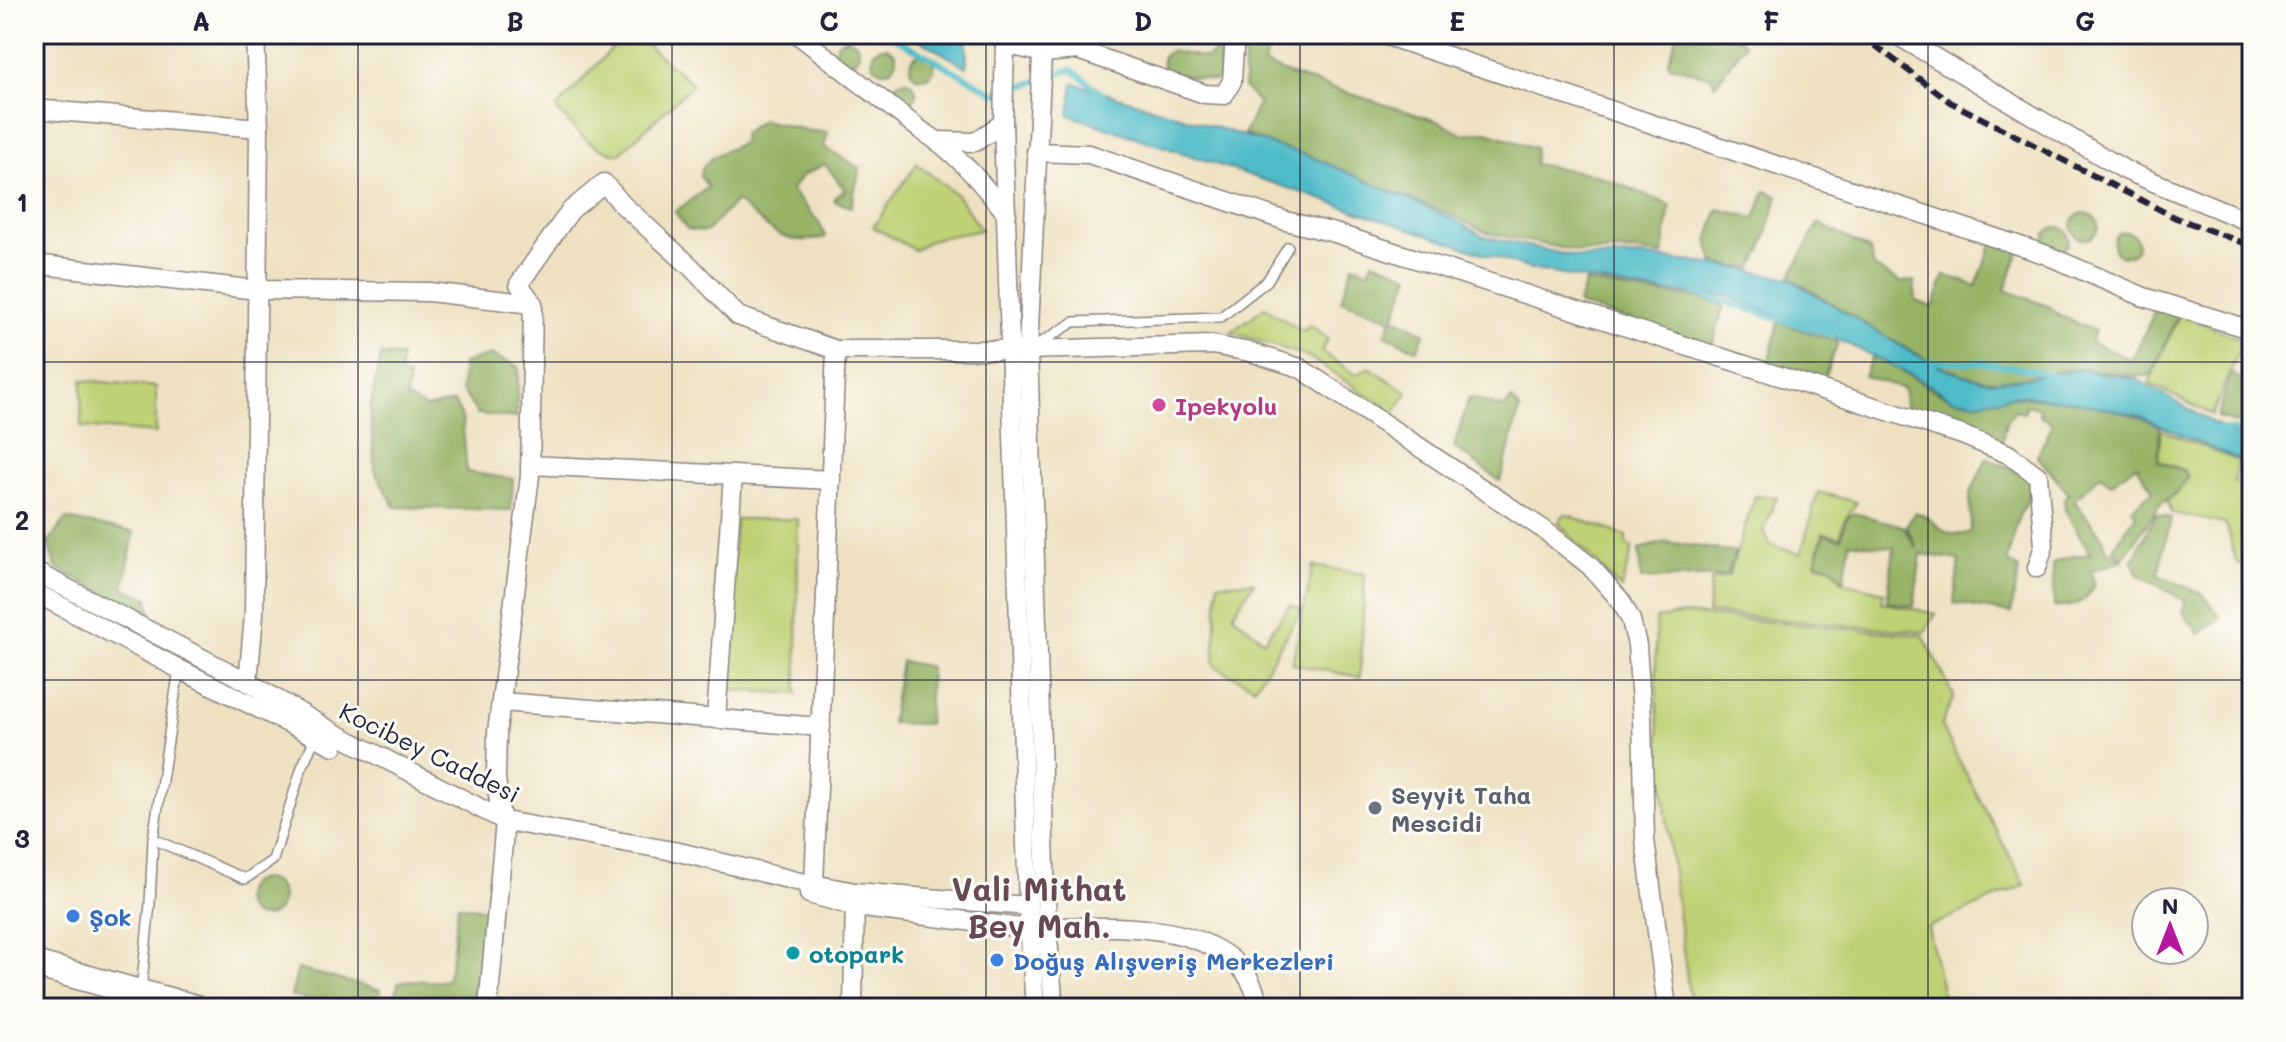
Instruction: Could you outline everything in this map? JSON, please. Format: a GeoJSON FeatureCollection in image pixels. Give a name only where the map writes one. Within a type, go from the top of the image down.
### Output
{"type":"FeatureCollection","features":[{"type":"Feature","properties":{"kind":"main road"},"geometry":{"type":"LineString","coordinates":[[34,964],[195,1008]]}},
{"type":"Feature","properties":{"kind":"street"},"geometry":{"type":"LineString","coordinates":[[248,682],[254,615],[259,128],[255,34]]}},
{"type":"Feature","properties":{"kind":"street"},"geometry":{"type":"LineString","coordinates":[[797,34],[939,141],[976,176],[1007,214]]}},
{"type":"Feature","properties":{"kind":"street"},"geometry":{"type":"LineString","coordinates":[[1043,34],[1020,349],[1028,906],[1039,928],[1054,1008]]}},
{"type":"Feature","properties":{"kind":"street"},"geometry":{"type":"LineString","coordinates":[[1059,34],[1078,50],[1205,94],[1224,95],[1232,81],[1235,34]]}},
{"type":"Feature","properties":{"kind":"street"},"geometry":{"type":"LineString","coordinates":[[1381,34],[2044,254],[2144,297],[2252,330]]}},
{"type":"Feature","properties":{"kind":"street"},"geometry":{"type":"LineString","coordinates":[[1431,53],[1437,34]]}},
{"type":"Feature","properties":{"kind":"street"},"geometry":{"type":"LineString","coordinates":[[1895,34],[2125,170],[2252,223]]}},
{"type":"Feature","properties":{"kind":"street"},"geometry":{"type":"LineString","coordinates":[[1035,1008],[1039,928],[1020,349],[1007,214],[1003,123],[1004,37],[1043,53],[1078,50]]}},
{"type":"Feature","properties":{"kind":"street"},"geometry":{"type":"LineString","coordinates":[[34,109],[259,128]]}},
{"type":"Feature","properties":{"kind":"street"},"geometry":{"type":"LineString","coordinates":[[939,141],[975,142],[1003,123]]}},
{"type":"Feature","properties":{"kind":"street"},"geometry":{"type":"LineString","coordinates":[[1036,152],[1089,154],[1286,221],[1335,233],[1962,435],[2008,454],[2038,476],[2044,545],[2037,568]]}},
{"type":"Feature","properties":{"kind":"street"},"geometry":{"type":"LineString","coordinates":[[497,1008],[507,825],[496,778],[497,732],[530,465],[533,304],[519,284],[570,211],[604,183],[738,316],[836,350],[1212,345],[1250,352],[1300,368],[1543,529],[1590,566],[1621,601],[1631,620],[1637,645],[1642,718],[1645,840],[1667,1008]]}},
{"type":"Feature","properties":{"kind":"street"},"geometry":{"type":"LineString","coordinates":[[34,264],[257,290],[429,292],[533,304]]}},
{"type":"Feature","properties":{"kind":"street"},"geometry":{"type":"LineString","coordinates":[[814,885],[836,350]]}},
{"type":"Feature","properties":{"kind":"street"},"geometry":{"type":"LineString","coordinates":[[530,465],[831,480]]}},
{"type":"Feature","properties":{"kind":"street"},"geometry":{"type":"LineString","coordinates":[[716,719],[733,475]]}},
{"type":"Feature","properties":{"kind":"street","name":"Kocibey Caddesi"},"geometry":{"type":"LineString","coordinates":[[34,571],[248,682],[331,731],[507,825],[679,852],[814,885],[856,900],[1028,906]]}},
{"type":"Feature","properties":{"kind":"street","name":"Kocibey Caddesi"},"geometry":{"type":"LineString","coordinates":[[34,592],[179,669],[507,825],[856,900],[1039,928],[1118,927],[1163,931],[1203,942],[1229,959],[1246,974],[1260,1008]]}},
{"type":"Feature","properties":{"kind":"street"},"geometry":{"type":"LineString","coordinates":[[502,702],[821,727]]}},
{"type":"Feature","properties":{"kind":"street"},"geometry":{"type":"LineString","coordinates":[[488,1008],[507,825]]}},
{"type":"Feature","properties":{"kind":"street"},"geometry":{"type":"LineString","coordinates":[[853,1008],[856,900]]}},
{"type":"Feature","properties":{"kind":"lane"},"geometry":{"type":"LineString","coordinates":[[1020,349],[1074,322],[1221,317],[1267,281],[1288,247]]}},
{"type":"Feature","properties":{"kind":"lane"},"geometry":{"type":"LineString","coordinates":[[140,993],[150,904],[153,839],[179,669]]}},
{"type":"Feature","properties":{"kind":"lane"},"geometry":{"type":"LineString","coordinates":[[153,839],[245,879],[273,860],[302,767],[316,736]]}},
{"type":"Feature","properties":{"kind":"green space"},"geometry":{"type":"Polygon","coordinates":[[[625,34],[634,34],[693,84],[619,154],[591,143],[556,109],[625,34]]]}},
{"type":"Feature","properties":{"kind":"green space"},"geometry":{"type":"Polygon","coordinates":[[[1250,34],[1271,34],[1264,64],[1288,74],[1440,122],[1461,134],[1487,132],[1535,148],[1534,164],[1594,174],[1670,205],[1663,255],[1634,251],[1580,252],[1485,232],[1450,214],[1244,134],[1259,103],[1244,88],[1244,50],[1250,34]]]}},
{"type":"Feature","properties":{"kind":"green space"},"geometry":{"type":"Polygon","coordinates":[[[1678,34],[1732,34],[1745,44],[1715,85],[1711,77],[1669,65],[1678,34]]]}},
{"type":"Feature","properties":{"kind":"green space"},"geometry":{"type":"Polygon","coordinates":[[[847,39],[856,42],[859,51],[856,60],[847,63],[838,60],[835,51],[838,42],[847,39]]]}},
{"type":"Feature","properties":{"kind":"green space"},"geometry":{"type":"Polygon","coordinates":[[[1220,46],[1220,77],[1214,81],[1164,72],[1162,58],[1170,51],[1208,58],[1220,46]]]}},
{"type":"Feature","properties":{"kind":"green space"},"geometry":{"type":"Polygon","coordinates":[[[879,47],[889,47],[896,54],[896,64],[889,71],[879,71],[872,64],[872,54],[879,47]]]}},
{"type":"Feature","properties":{"kind":"green space"},"geometry":{"type":"Polygon","coordinates":[[[917,54],[927,54],[934,61],[934,71],[927,78],[917,78],[910,71],[910,61],[917,54]]]}},
{"type":"Feature","properties":{"kind":"green space"},"geometry":{"type":"Polygon","coordinates":[[[904,81],[913,84],[916,93],[913,102],[904,105],[895,102],[892,93],[895,84],[904,81]]]}},
{"type":"Feature","properties":{"kind":"green space"},"geometry":{"type":"Polygon","coordinates":[[[762,120],[828,132],[824,147],[860,168],[851,207],[834,201],[845,190],[825,164],[803,175],[791,190],[818,221],[826,237],[811,240],[786,238],[767,227],[736,201],[706,232],[687,229],[675,212],[708,187],[700,176],[706,164],[716,155],[742,143],[743,133],[762,120]]]}},
{"type":"Feature","properties":{"kind":"green space"},"geometry":{"type":"Polygon","coordinates":[[[917,164],[958,196],[981,230],[933,239],[915,250],[873,227],[917,164]]]}},
{"type":"Feature","properties":{"kind":"green space"},"geometry":{"type":"Polygon","coordinates":[[[1765,191],[1778,196],[1763,246],[1752,269],[1714,263],[1708,241],[1718,209],[1755,218],[1765,191]]]}},
{"type":"Feature","properties":{"kind":"green space"},"geometry":{"type":"Polygon","coordinates":[[[2085,213],[2094,217],[2098,226],[2094,235],[2085,239],[2076,235],[2072,226],[2076,217],[2085,213]]]}},
{"type":"Feature","properties":{"kind":"green space"},"geometry":{"type":"Polygon","coordinates":[[[1818,223],[1870,250],[1874,267],[1901,282],[1914,281],[1916,301],[1933,307],[1945,275],[1976,286],[1994,238],[2020,248],[2005,290],[2050,307],[2061,316],[2095,331],[2091,342],[2132,360],[2157,306],[2178,315],[2151,375],[2133,376],[2078,369],[2003,381],[1971,377],[1918,355],[1790,277],[1818,223]]]}},
{"type":"Feature","properties":{"kind":"green space"},"geometry":{"type":"Polygon","coordinates":[[[2057,227],[2066,230],[2069,239],[2066,248],[2057,251],[2048,248],[2045,239],[2048,230],[2057,227]]]}},
{"type":"Feature","properties":{"kind":"green space"},"geometry":{"type":"Polygon","coordinates":[[[2120,232],[2130,232],[2137,239],[2137,249],[2130,256],[2120,256],[2113,249],[2113,239],[2120,232]]]}},
{"type":"Feature","properties":{"kind":"green space"},"geometry":{"type":"Polygon","coordinates":[[[1373,261],[1410,275],[1394,318],[1425,333],[1417,350],[1385,335],[1392,319],[1341,300],[1353,265],[1369,271],[1373,261]]]}},
{"type":"Feature","properties":{"kind":"green space"},"geometry":{"type":"Polygon","coordinates":[[[1585,282],[1696,297],[1724,305],[1712,347],[1578,304],[1585,282]]]}},
{"type":"Feature","properties":{"kind":"green space"},"geometry":{"type":"Polygon","coordinates":[[[1265,307],[1303,332],[1309,325],[1328,339],[1321,351],[1356,375],[1369,367],[1408,393],[1394,413],[1309,357],[1231,332],[1265,307]]]}},
{"type":"Feature","properties":{"kind":"green space"},"geometry":{"type":"Polygon","coordinates":[[[2180,314],[2243,340],[2212,415],[2149,383],[2180,314]]]}},
{"type":"Feature","properties":{"kind":"green space"},"geometry":{"type":"Polygon","coordinates":[[[1779,322],[1838,342],[1823,382],[1767,368],[1779,322]]]}},
{"type":"Feature","properties":{"kind":"green space"},"geometry":{"type":"Polygon","coordinates":[[[381,355],[401,356],[400,375],[409,378],[406,398],[426,408],[454,402],[462,417],[467,472],[513,479],[511,510],[395,507],[375,471],[370,407],[381,355]]]}},
{"type":"Feature","properties":{"kind":"green space"},"geometry":{"type":"Polygon","coordinates":[[[491,355],[519,367],[516,418],[478,414],[461,390],[463,363],[491,355]]]}},
{"type":"Feature","properties":{"kind":"green space"},"geometry":{"type":"Polygon","coordinates":[[[1872,358],[1894,366],[1935,391],[1955,399],[1972,401],[2013,397],[2057,400],[2092,405],[2144,419],[2160,426],[2158,461],[2184,471],[2188,478],[2160,505],[2123,558],[2113,549],[2136,515],[2132,509],[2153,490],[2136,465],[2111,484],[2101,475],[2074,500],[2104,540],[2107,550],[2123,560],[2091,571],[2095,585],[2083,600],[2074,605],[2054,607],[2053,563],[2090,554],[2065,510],[2064,499],[2069,494],[2037,456],[2052,425],[2039,415],[2040,408],[2027,405],[2024,412],[2015,410],[2006,422],[2002,441],[1905,407],[1904,389],[1864,376],[1872,358]]]}},
{"type":"Feature","properties":{"kind":"green space"},"geometry":{"type":"Polygon","coordinates":[[[2231,373],[2252,386],[2252,428],[2217,417],[2231,373]]]}},
{"type":"Feature","properties":{"kind":"green space"},"geometry":{"type":"Polygon","coordinates":[[[82,380],[156,387],[156,433],[81,427],[82,380]]]}},
{"type":"Feature","properties":{"kind":"green space"},"geometry":{"type":"Polygon","coordinates":[[[1469,397],[1504,408],[1512,399],[1520,409],[1500,481],[1454,447],[1469,397]]]}},
{"type":"Feature","properties":{"kind":"green space"},"geometry":{"type":"Polygon","coordinates":[[[2161,430],[2239,461],[2234,482],[2252,485],[2252,512],[2244,515],[2252,561],[2237,564],[2226,524],[2172,513],[2167,500],[2188,477],[2184,470],[2158,461],[2161,430]]]}},
{"type":"Feature","properties":{"kind":"green space"},"geometry":{"type":"Polygon","coordinates":[[[1987,458],[2032,478],[2033,491],[2019,516],[2007,561],[2019,569],[2011,613],[1954,603],[1959,560],[1921,554],[1914,606],[1887,602],[1894,548],[1850,542],[1844,581],[1832,567],[1816,562],[1824,534],[1841,539],[1846,519],[1854,513],[1903,526],[1917,548],[1906,526],[1915,512],[1945,532],[1971,532],[1970,494],[1987,458]]]}},
{"type":"Feature","properties":{"kind":"green space"},"geometry":{"type":"Polygon","coordinates":[[[1818,492],[1857,502],[1844,521],[1840,537],[1823,533],[1815,563],[1832,567],[1843,582],[1884,592],[1882,602],[1936,614],[1925,632],[1708,613],[1711,580],[1729,576],[1755,496],[1777,497],[1764,530],[1770,545],[1801,554],[1818,492]]]}},
{"type":"Feature","properties":{"kind":"green space"},"geometry":{"type":"Polygon","coordinates":[[[1565,514],[1626,536],[1626,545],[1633,548],[1621,589],[1558,523],[1565,514]]]}},
{"type":"Feature","properties":{"kind":"green space"},"geometry":{"type":"Polygon","coordinates":[[[2156,514],[2171,518],[2158,575],[2203,594],[2221,617],[2199,634],[2183,612],[2185,601],[2137,573],[2132,561],[2156,514]]]}},
{"type":"Feature","properties":{"kind":"green space"},"geometry":{"type":"Polygon","coordinates":[[[66,519],[134,532],[124,588],[148,598],[152,619],[56,568],[48,543],[66,519]]]}},
{"type":"Feature","properties":{"kind":"green space"},"geometry":{"type":"Polygon","coordinates":[[[735,519],[798,519],[797,694],[727,690],[735,519]]]}},
{"type":"Feature","properties":{"kind":"green space"},"geometry":{"type":"Polygon","coordinates":[[[1666,542],[1735,552],[1727,576],[1641,579],[1639,549],[1666,542]]]}},
{"type":"Feature","properties":{"kind":"green space"},"geometry":{"type":"Polygon","coordinates":[[[1313,566],[1365,574],[1360,677],[1292,664],[1313,566]]]}},
{"type":"Feature","properties":{"kind":"green space"},"geometry":{"type":"Polygon","coordinates":[[[1254,582],[1233,615],[1264,641],[1290,605],[1302,610],[1255,687],[1214,666],[1218,583],[1254,582]]]}},
{"type":"Feature","properties":{"kind":"green space"},"geometry":{"type":"Polygon","coordinates":[[[1683,614],[1923,635],[1954,696],[1941,726],[2025,885],[1928,927],[1946,1008],[1691,1008],[1661,766],[1656,668],[1656,619],[1683,614]]]}},
{"type":"Feature","properties":{"kind":"green space"},"geometry":{"type":"Polygon","coordinates":[[[901,661],[930,667],[928,724],[891,723],[901,661]]]}},
{"type":"Feature","properties":{"kind":"green space"},"geometry":{"type":"Polygon","coordinates":[[[263,879],[276,885],[282,898],[276,911],[263,917],[250,911],[244,898],[250,885],[263,879]]]}},
{"type":"Feature","properties":{"kind":"green space"},"geometry":{"type":"Polygon","coordinates":[[[458,905],[488,910],[471,1008],[394,1008],[398,983],[447,980],[458,905]]]}},
{"type":"Feature","properties":{"kind":"green space"},"geometry":{"type":"Polygon","coordinates":[[[298,969],[381,990],[377,1008],[340,1008],[291,996],[298,969]]]}},
{"type":"Feature","properties":{"kind":"water"},"geometry":{"type":"Polygon","coordinates":[[[909,34],[966,34],[967,67],[909,34]]]}},
{"type":"Feature","properties":{"kind":"water"},"geometry":{"type":"Polygon","coordinates":[[[1073,83],[1312,157],[1451,218],[1483,236],[1581,258],[1638,256],[1720,265],[1788,278],[1911,352],[1950,371],[1991,382],[2082,370],[2136,379],[2243,440],[2252,441],[2252,459],[2234,458],[2136,415],[2072,401],[2019,395],[1979,402],[1953,399],[1910,374],[1827,334],[1725,296],[1649,291],[1530,269],[1069,115],[1073,83]]]}},
{"type":"Feature","properties":{"kind":"waterway"},"geometry":{"type":"LineString","coordinates":[[888,34],[998,95],[1071,69],[1104,95]]}},
{"type":"Feature","properties":{"kind":"waterway"},"geometry":{"type":"LineString","coordinates":[[1693,292],[1831,335]]}},
{"type":"Feature","properties":{"kind":"waterway"},"geometry":{"type":"LineString","coordinates":[[1926,362],[1990,364],[2053,376]]}},
{"type":"Feature","properties":{"kind":"waterway"},"geometry":{"type":"LineString","coordinates":[[2218,429],[2245,432],[2252,437]]}},
{"type":"Feature","properties":{"kind":"railway"},"geometry":{"type":"LineString","coordinates":[[1860,34],[1950,102],[2176,218],[2252,246]]}},
{"type":"Feature","properties":{"kind":"place","name":"Ipekyolu"},"geometry":{"type":"Point","coordinates":[1159,405]}},
{"type":"Feature","properties":{"kind":"place","name":"Seyyit Taha Mescidi"},"geometry":{"type":"Point","coordinates":[1375,808]}},
{"type":"Feature","properties":{"kind":"place","name":"Şok"},"geometry":{"type":"Point","coordinates":[73,916]}},
{"type":"Feature","properties":{"kind":"place","name":"otopark"},"geometry":{"type":"Point","coordinates":[793,953]}},
{"type":"Feature","properties":{"kind":"place","name":"Doğuş Alışveriş Merkezleri"},"geometry":{"type":"Point","coordinates":[997,960]}},
{"type":"Feature","properties":{"kind":"district","name":"Vali Mithat Bey Mah."},"geometry":{"type":"Point","coordinates":[1039,906]}}]}
